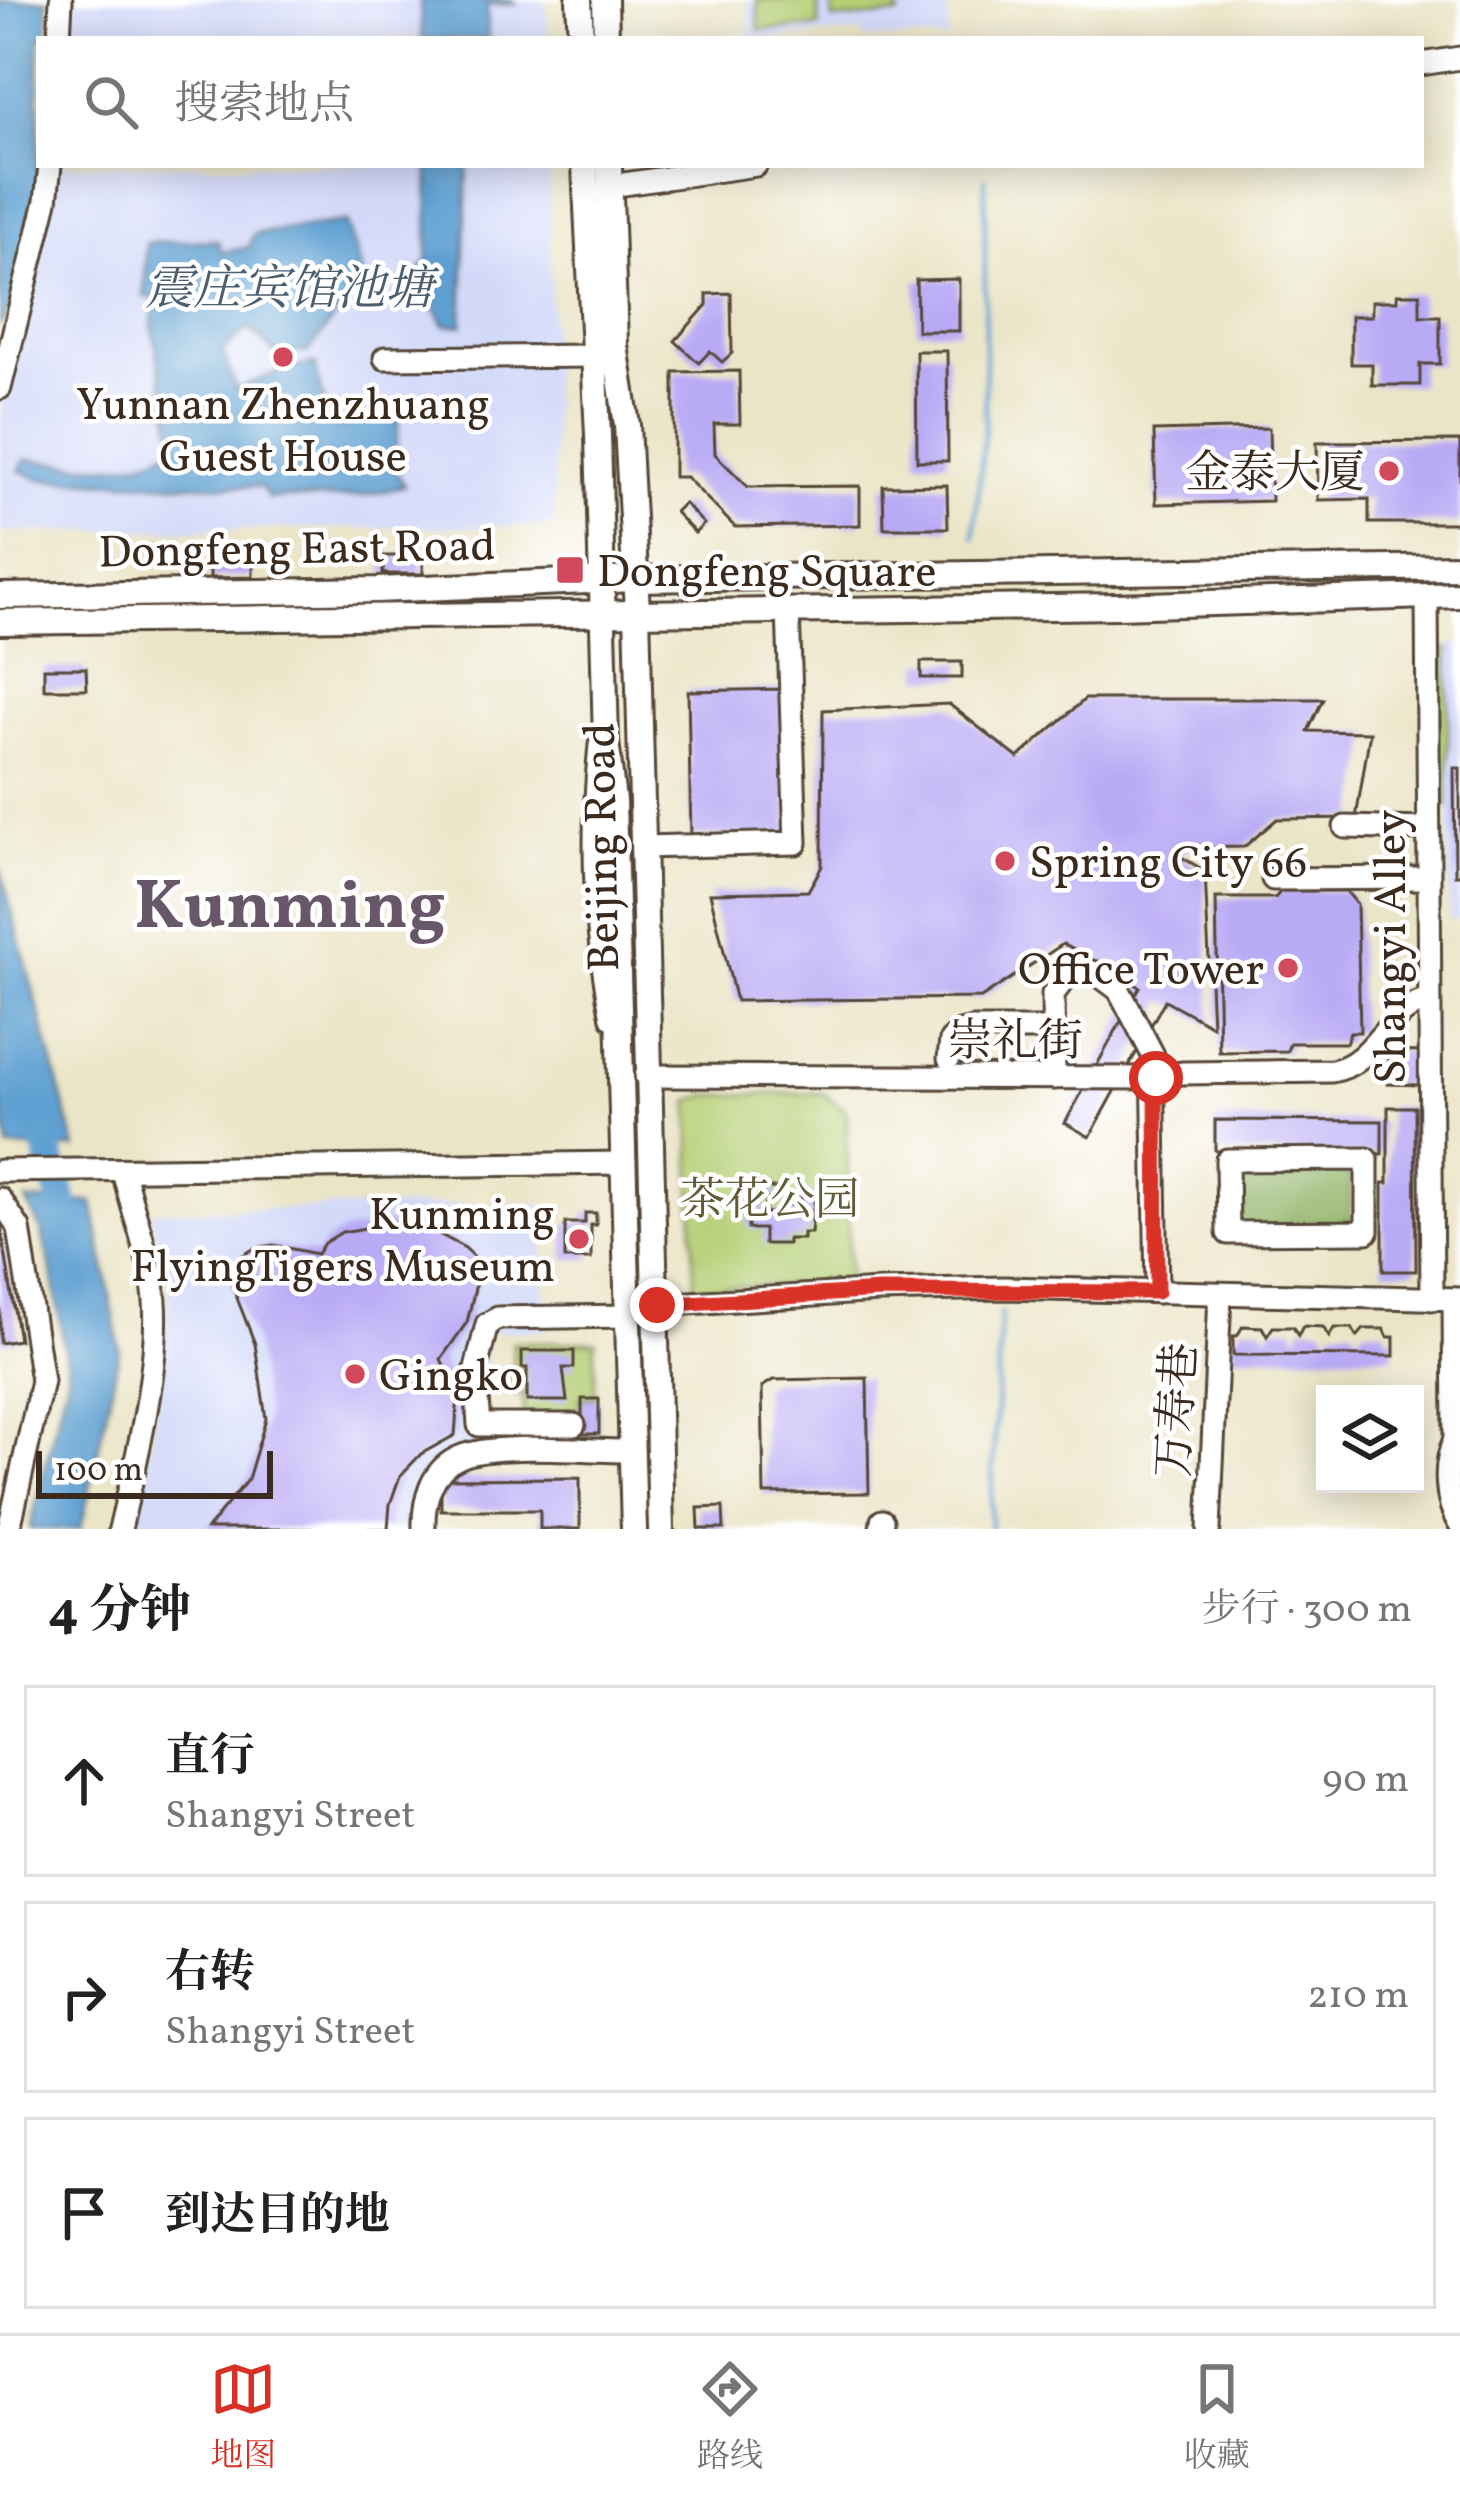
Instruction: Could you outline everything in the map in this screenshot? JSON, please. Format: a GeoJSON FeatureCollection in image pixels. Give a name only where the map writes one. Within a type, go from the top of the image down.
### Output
{"type":"FeatureCollection","features":[{"type":"Feature","properties":{"kind":"main road"},"geometry":{"type":"LineString","coordinates":[[580,0],[581,36]]}},
{"type":"Feature","properties":{"kind":"main road"},"geometry":{"type":"LineString","coordinates":[[605,0],[606,36]]}},
{"type":"Feature","properties":{"kind":"main road","name":"Beijing Road"},"geometry":{"type":"LineString","coordinates":[[585,168],[605,691],[614,801],[634,1529]]}},
{"type":"Feature","properties":{"kind":"main road","name":"Beijing Road"},"geometry":{"type":"LineString","coordinates":[[610,176],[615,345],[627,425],[638,611],[646,1076],[661,1529]]}},
{"type":"Feature","properties":{"kind":"main road","name":"Dongfeng East Road"},"geometry":{"type":"LineString","coordinates":[[0,596],[377,590],[635,579],[1460,567]]}},
{"type":"Feature","properties":{"kind":"main road","name":"Dongfeng East Road"},"geometry":{"type":"LineString","coordinates":[[0,622],[1118,606],[1460,595]]}},
{"type":"Feature","properties":{"kind":"street"},"geometry":{"type":"LineString","coordinates":[[59,36],[61,0]]}},
{"type":"Feature","properties":{"kind":"street"},"geometry":{"type":"LineString","coordinates":[[1424,64],[1460,58]]}},
{"type":"Feature","properties":{"kind":"street"},"geometry":{"type":"LineString","coordinates":[[0,388],[46,201],[50,168]]}},
{"type":"Feature","properties":{"kind":"street"},"geometry":{"type":"LineString","coordinates":[[610,176],[716,168]]}},
{"type":"Feature","properties":{"kind":"street"},"geometry":{"type":"LineString","coordinates":[[385,358],[592,356]]}},
{"type":"Feature","properties":{"kind":"street","name":"Shangyi Alley"},"geometry":{"type":"LineString","coordinates":[[1427,595],[1428,1000],[1418,1099],[1449,1299],[1455,1439],[1445,1460],[1453,1514],[1460,1525]]}},
{"type":"Feature","properties":{"kind":"street"},"geometry":{"type":"LineString","coordinates":[[642,847],[796,843],[788,610]]}},
{"type":"Feature","properties":{"kind":"street"},"geometry":{"type":"LineString","coordinates":[[1345,827],[1427,829]]}},
{"type":"Feature","properties":{"kind":"street"},"geometry":{"type":"LineString","coordinates":[[1274,879],[1427,878]]}},
{"type":"Feature","properties":{"kind":"street"},"geometry":{"type":"LineString","coordinates":[[1054,1078],[1052,1002],[1056,987],[1079,972],[1096,973],[1128,1002],[1150,1047],[1156,1078],[1157,1292]]}},
{"type":"Feature","properties":{"kind":"street","name":"崇礼街"},"geometry":{"type":"LineString","coordinates":[[646,1076],[1156,1078],[1182,1072],[1345,1069],[1365,1056],[1408,1009],[1428,1000]]}},
{"type":"Feature","properties":{"kind":"street"},"geometry":{"type":"LineString","coordinates":[[949,1059],[951,1040],[966,1030],[1052,1029]]}},
{"type":"Feature","properties":{"kind":"street"},"geometry":{"type":"LineString","coordinates":[[1367,1159],[1367,1232],[1228,1233],[1227,1160],[1367,1159]]}},
{"type":"Feature","properties":{"kind":"street"},"geometry":{"type":"LineString","coordinates":[[0,1172],[623,1163]]}},
{"type":"Feature","properties":{"kind":"street"},"geometry":{"type":"LineString","coordinates":[[120,1529],[140,1442],[155,1323],[153,1280],[122,1170]]}},
{"type":"Feature","properties":{"kind":"street"},"geometry":{"type":"LineString","coordinates":[[0,1199],[19,1228],[42,1381],[9,1529]]}},
{"type":"Feature","properties":{"kind":"street"},"geometry":{"type":"LineString","coordinates":[[657,1305],[879,1291],[1449,1299]]}},
{"type":"Feature","properties":{"kind":"street","name":"万寿巷"},"geometry":{"type":"LineString","coordinates":[[1209,1529],[1220,1295]]}},
{"type":"Feature","properties":{"kind":"street"},"geometry":{"type":"LineString","coordinates":[[574,1425],[479,1425],[475,1373],[487,1324],[499,1318],[628,1316]]}},
{"type":"Feature","properties":{"kind":"street"},"geometry":{"type":"LineString","coordinates":[[424,1529],[426,1496],[446,1465],[462,1456],[509,1451],[632,1451]]}},
{"type":"Feature","properties":{"kind":"shaded area"},"geometry":{"type":"Polygon","coordinates":[[[66,0],[546,0],[547,36],[66,36],[66,0]]]}},
{"type":"Feature","properties":{"kind":"shaded area"},"geometry":{"type":"Polygon","coordinates":[[[748,0],[947,0],[949,36],[864,36],[863,32],[751,36],[748,0]]]}},
{"type":"Feature","properties":{"kind":"shaded area","name":"Yunnan Zhenzhuang Guest House"},"geometry":{"type":"Polygon","coordinates":[[[54,168],[549,168],[554,526],[0,532],[0,414],[54,168]]]}},
{"type":"Feature","properties":{"kind":"shaded area"},"geometry":{"type":"Polygon","coordinates":[[[1460,644],[1460,920],[1449,920],[1449,645],[1460,644]]]}},
{"type":"Feature","properties":{"kind":"shaded area"},"geometry":{"type":"Polygon","coordinates":[[[542,1204],[546,1330],[485,1332],[485,1441],[438,1470],[421,1495],[413,1529],[131,1529],[154,1430],[170,1286],[150,1211],[542,1204]]]}},
{"type":"Feature","properties":{"kind":"green space"},"geometry":{"type":"Polygon","coordinates":[[[757,0],[818,0],[819,27],[759,30],[757,0]]]}},
{"type":"Feature","properties":{"kind":"green space"},"geometry":{"type":"Polygon","coordinates":[[[831,0],[898,0],[899,15],[833,20],[831,0]]]}},
{"type":"Feature","properties":{"kind":"green space"},"geometry":{"type":"Polygon","coordinates":[[[1437,649],[1448,649],[1448,806],[1437,806],[1437,649]]]}},
{"type":"Feature","properties":{"kind":"green space","name":"茶花公园"},"geometry":{"type":"Polygon","coordinates":[[[823,1093],[847,1112],[849,1284],[694,1287],[690,1102],[707,1095],[823,1093]]]}},
{"type":"Feature","properties":{"kind":"green space"},"geometry":{"type":"Polygon","coordinates":[[[1350,1165],[1351,1228],[1231,1228],[1231,1166],[1350,1165]]]}},
{"type":"Feature","properties":{"kind":"green space"},"geometry":{"type":"Polygon","coordinates":[[[513,1342],[595,1342],[595,1397],[580,1398],[579,1414],[523,1414],[523,1394],[513,1394],[513,1342]]]}},
{"type":"Feature","properties":{"kind":"water"},"geometry":{"type":"Polygon","coordinates":[[[0,0],[47,0],[48,36],[36,36],[36,168],[44,168],[10,307],[0,327],[0,0]]]}},
{"type":"Feature","properties":{"kind":"water"},"geometry":{"type":"Polygon","coordinates":[[[420,0],[516,3],[487,5],[488,36],[422,36],[420,0]]]}},
{"type":"Feature","properties":{"kind":"water"},"geometry":{"type":"Polygon","coordinates":[[[429,168],[468,168],[462,325],[444,325],[418,274],[428,259],[429,168]]]}},
{"type":"Feature","properties":{"kind":"water","name":"震庄宾馆池塘"},"geometry":{"type":"Polygon","coordinates":[[[346,222],[364,280],[308,352],[275,353],[249,328],[223,351],[236,390],[287,368],[315,364],[331,428],[399,417],[394,467],[404,485],[357,496],[269,499],[261,487],[40,479],[19,470],[26,459],[84,465],[142,461],[175,445],[152,327],[155,298],[144,297],[146,243],[214,240],[221,252],[248,248],[254,234],[346,222]]]}},
{"type":"Feature","properties":{"kind":"water"},"geometry":{"type":"Polygon","coordinates":[[[0,867],[76,1148],[9,1148],[0,1095],[0,867]]]}},
{"type":"Feature","properties":{"kind":"water"},"geometry":{"type":"Polygon","coordinates":[[[26,1201],[93,1202],[120,1349],[81,1529],[30,1529],[68,1372],[52,1272],[41,1230],[26,1201]]]}},
{"type":"Feature","properties":{"kind":"building"},"geometry":{"type":"Polygon","coordinates":[[[959,279],[959,331],[917,331],[916,280],[959,279]]]}},
{"type":"Feature","properties":{"kind":"building"},"geometry":{"type":"Polygon","coordinates":[[[731,293],[732,353],[722,362],[710,351],[699,363],[675,341],[707,305],[707,294],[731,293]]]}},
{"type":"Feature","properties":{"kind":"building"},"geometry":{"type":"Polygon","coordinates":[[[1397,294],[1420,294],[1420,316],[1440,316],[1440,364],[1420,364],[1420,385],[1372,385],[1372,364],[1351,364],[1351,316],[1372,316],[1372,301],[1397,301],[1397,294]]]}},
{"type":"Feature","properties":{"kind":"building"},"geometry":{"type":"Polygon","coordinates":[[[916,351],[947,351],[948,461],[917,461],[916,351]]]}},
{"type":"Feature","properties":{"kind":"building"},"geometry":{"type":"Polygon","coordinates":[[[739,371],[740,424],[714,424],[715,454],[748,487],[860,486],[860,525],[735,527],[686,477],[674,477],[674,372],[739,371]]]}},
{"type":"Feature","properties":{"kind":"building"},"geometry":{"type":"Polygon","coordinates":[[[1269,428],[1271,501],[1156,504],[1154,431],[1269,428]]]}},
{"type":"Feature","properties":{"kind":"building","name":"金泰大厦"},"geometry":{"type":"Polygon","coordinates":[[[1460,441],[1460,523],[1369,523],[1369,499],[1318,500],[1317,442],[1460,441]]]}},
{"type":"Feature","properties":{"kind":"building"},"geometry":{"type":"Polygon","coordinates":[[[947,485],[948,528],[884,528],[883,486],[947,485]]]}},
{"type":"Feature","properties":{"kind":"building"},"geometry":{"type":"Polygon","coordinates":[[[684,503],[704,524],[695,533],[675,512],[684,503]]]}},
{"type":"Feature","properties":{"kind":"building"},"geometry":{"type":"Polygon","coordinates":[[[383,556],[423,556],[423,574],[383,574],[383,556]]]}},
{"type":"Feature","properties":{"kind":"building"},"geometry":{"type":"Polygon","coordinates":[[[210,559],[253,559],[253,577],[210,578],[210,559]]]}},
{"type":"Feature","properties":{"kind":"building"},"geometry":{"type":"Polygon","coordinates":[[[921,662],[962,662],[962,678],[921,678],[921,662]]]}},
{"type":"Feature","properties":{"kind":"building"},"geometry":{"type":"Polygon","coordinates":[[[44,668],[86,668],[87,689],[44,689],[44,668]]]}},
{"type":"Feature","properties":{"kind":"building"},"geometry":{"type":"Polygon","coordinates":[[[785,689],[788,834],[691,836],[688,691],[785,689]]]}},
{"type":"Feature","properties":{"kind":"building","name":"Spring City 66"},"geometry":{"type":"Polygon","coordinates":[[[1085,699],[1323,699],[1308,731],[1370,732],[1356,818],[1277,819],[1244,847],[1187,848],[1178,855],[1205,871],[1212,1026],[1165,1000],[1090,1137],[1065,1123],[1140,987],[1063,944],[981,998],[736,1001],[710,893],[808,891],[822,866],[823,710],[949,704],[1018,758],[1085,699]]]}},
{"type":"Feature","properties":{"kind":"building"},"geometry":{"type":"Polygon","coordinates":[[[1454,768],[1460,768],[1460,875],[1455,875],[1454,768]]]}},
{"type":"Feature","properties":{"kind":"building","name":"Office Tower"},"geometry":{"type":"Polygon","coordinates":[[[1281,891],[1346,891],[1357,904],[1360,1032],[1350,1032],[1346,1043],[1290,1043],[1287,1051],[1219,1052],[1216,898],[1275,898],[1281,891]]]}},
{"type":"Feature","properties":{"kind":"building"},"geometry":{"type":"Polygon","coordinates":[[[1389,1051],[1420,1052],[1419,1085],[1388,1084],[1389,1051]]]}},
{"type":"Feature","properties":{"kind":"building"},"geometry":{"type":"Polygon","coordinates":[[[1388,1107],[1415,1107],[1416,1271],[1383,1271],[1388,1107]]]}},
{"type":"Feature","properties":{"kind":"building"},"geometry":{"type":"Polygon","coordinates":[[[1215,1120],[1382,1121],[1382,1154],[1221,1153],[1215,1150],[1215,1120]]]}},
{"type":"Feature","properties":{"kind":"building"},"geometry":{"type":"Polygon","coordinates":[[[748,1188],[776,1188],[776,1199],[765,1199],[765,1213],[784,1213],[784,1205],[801,1205],[801,1193],[815,1193],[811,1233],[803,1233],[803,1239],[788,1239],[788,1244],[764,1244],[764,1229],[748,1229],[748,1188]]]}},
{"type":"Feature","properties":{"kind":"building"},"geometry":{"type":"Polygon","coordinates":[[[585,1213],[596,1213],[596,1225],[591,1225],[591,1259],[565,1259],[565,1223],[585,1223],[585,1213]]]}},
{"type":"Feature","properties":{"kind":"building"},"geometry":{"type":"Polygon","coordinates":[[[0,1220],[19,1340],[0,1343],[0,1220]]]}},
{"type":"Feature","properties":{"kind":"building","name":"Gingko"},"geometry":{"type":"Polygon","coordinates":[[[400,1222],[435,1232],[481,1263],[467,1322],[441,1359],[458,1396],[455,1435],[421,1454],[400,1476],[388,1529],[207,1529],[248,1479],[266,1419],[255,1344],[231,1283],[237,1259],[255,1248],[273,1245],[317,1254],[324,1243],[342,1232],[400,1222]]]}},
{"type":"Feature","properties":{"kind":"building"},"geometry":{"type":"Polygon","coordinates":[[[1243,1326],[1262,1327],[1267,1336],[1273,1327],[1293,1327],[1298,1336],[1303,1326],[1323,1327],[1329,1337],[1334,1328],[1352,1328],[1357,1337],[1364,1329],[1384,1329],[1388,1337],[1394,1337],[1394,1356],[1233,1355],[1233,1336],[1243,1326]]]}},
{"type":"Feature","properties":{"kind":"building"},"geometry":{"type":"Polygon","coordinates":[[[522,1351],[574,1351],[574,1368],[563,1368],[567,1401],[527,1401],[522,1351]]]}},
{"type":"Feature","properties":{"kind":"building"},"geometry":{"type":"Polygon","coordinates":[[[867,1378],[869,1493],[764,1494],[762,1387],[773,1380],[867,1378]]]}},
{"type":"Feature","properties":{"kind":"building"},"geometry":{"type":"Polygon","coordinates":[[[582,1399],[599,1399],[599,1434],[582,1434],[582,1399]]]}},
{"type":"Feature","properties":{"kind":"building"},"geometry":{"type":"Polygon","coordinates":[[[580,1478],[580,1529],[540,1529],[540,1510],[441,1510],[441,1479],[580,1478]]]}},
{"type":"Feature","properties":{"kind":"building"},"geometry":{"type":"Polygon","coordinates":[[[723,1507],[724,1529],[699,1529],[698,1508],[723,1507]]]}},
{"type":"Feature","properties":{"kind":"waterway"},"geometry":{"type":"LineString","coordinates":[[974,538],[985,424],[985,178]]}},
{"type":"Feature","properties":{"kind":"waterway"},"geometry":{"type":"LineString","coordinates":[[36,1110],[73,1237]]}},
{"type":"Feature","properties":{"kind":"waterway"},"geometry":{"type":"LineString","coordinates":[[990,1529],[1001,1312]]}},
{"type":"Feature","properties":{"kind":"place","name":"Yunnan Zhenzhuang Guest House"},"geometry":{"type":"Point","coordinates":[283,357]}},
{"type":"Feature","properties":{"kind":"place","name":"金泰大厦"},"geometry":{"type":"Point","coordinates":[1389,471]}},
{"type":"Feature","properties":{"kind":"place","name":"Dongfeng Square"},"geometry":{"type":"Point","coordinates":[570,570]}},
{"type":"Feature","properties":{"kind":"place","name":"Spring City 66"},"geometry":{"type":"Point","coordinates":[1005,861]}},
{"type":"Feature","properties":{"kind":"place","name":"Office Tower"},"geometry":{"type":"Point","coordinates":[1288,968]}},
{"type":"Feature","properties":{"kind":"place","name":"Kunming FlyingTigers Museum"},"geometry":{"type":"Point","coordinates":[579,1239]}},
{"type":"Feature","properties":{"kind":"place","name":"Gingko"},"geometry":{"type":"Point","coordinates":[355,1374]}},
{"type":"Feature","properties":{"kind":"district","name":"Kunming"},"geometry":{"type":"Point","coordinates":[290,903]}},
{"type":"Feature","properties":{"kind":"route"},"geometry":{"type":"LineString","coordinates":[[657,1305],[879,1291],[1157,1292],[1156,1078]]}}]}
